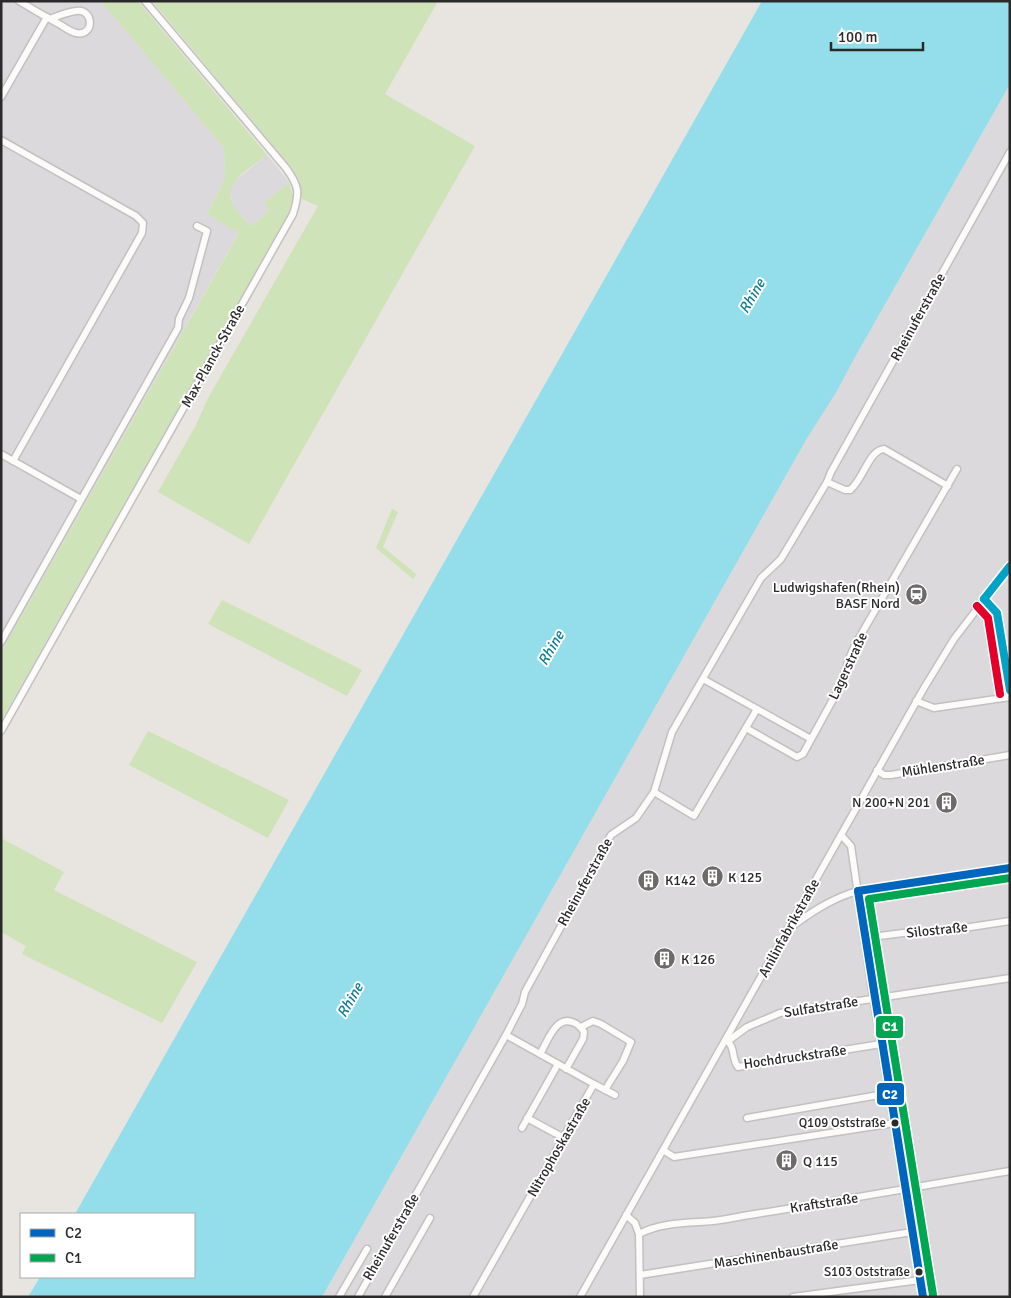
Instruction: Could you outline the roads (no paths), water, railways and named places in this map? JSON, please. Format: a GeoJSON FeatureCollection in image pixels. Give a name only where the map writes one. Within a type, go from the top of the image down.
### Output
{"type":"FeatureCollection","features":[{"type":"Feature","properties":{"kind":"street"},"geometry":{"type":"LineString","coordinates":[[1,98],[48,18],[76,10],[83,11],[89,16],[91,23],[88,30],[75,34],[48,18],[19,1]]}},
{"type":"Feature","properties":{"kind":"street","name":"Max-Planck-Straße"},"geometry":{"type":"LineString","coordinates":[[1,731],[293,214],[298,198],[296,185],[286,168],[145,1]]}},
{"type":"Feature","properties":{"kind":"street"},"geometry":{"type":"LineString","coordinates":[[1,140],[136,216],[143,222],[142,233],[13,461]]}},
{"type":"Feature","properties":{"kind":"street","name":"Rheinuferstraße"},"geometry":{"type":"LineString","coordinates":[[358,1297],[506,1035],[522,1004],[525,992],[611,834],[636,818],[654,792],[672,732],[762,578],[785,553],[827,482],[1010,152]]}},
{"type":"Feature","properties":{"kind":"street"},"geometry":{"type":"LineString","coordinates":[[1,642],[178,328],[179,319],[189,298],[207,231],[197,226]]}},
{"type":"Feature","properties":{"kind":"street"},"geometry":{"type":"LineString","coordinates":[[827,482],[845,490],[850,490],[860,480],[878,449],[884,449],[948,486]]}},
{"type":"Feature","properties":{"kind":"street"},"geometry":{"type":"LineString","coordinates":[[1,454],[81,499]]}},
{"type":"Feature","properties":{"kind":"street","name":"Lagerstraße"},"geometry":{"type":"LineString","coordinates":[[746,728],[797,757],[803,754],[842,683],[849,659],[856,646],[957,470]]}},
{"type":"Feature","properties":{"kind":"street","name":"Anilinfabrikstraße"},"geometry":{"type":"LineString","coordinates":[[580,1297],[727,1040],[916,701],[954,639],[1010,566]]}},
{"type":"Feature","properties":{"kind":"street"},"geometry":{"type":"LineString","coordinates":[[984,599],[997,613],[1007,646],[1010,692]]}},
{"type":"Feature","properties":{"kind":"street"},"geometry":{"type":"LineString","coordinates":[[703,679],[811,739]]}},
{"type":"Feature","properties":{"kind":"street"},"geometry":{"type":"LineString","coordinates":[[916,701],[934,708],[1010,697]]}},
{"type":"Feature","properties":{"kind":"street"},"geometry":{"type":"LineString","coordinates":[[654,792],[694,816],[757,709]]}},
{"type":"Feature","properties":{"kind":"street","name":"Mühlenstraße"},"geometry":{"type":"LineString","coordinates":[[878,770],[884,775],[891,775],[1010,756]]}},
{"type":"Feature","properties":{"kind":"street"},"geometry":{"type":"LineString","coordinates":[[841,834],[851,846],[864,938],[923,1297]]}},
{"type":"Feature","properties":{"kind":"street"},"geometry":{"type":"LineString","coordinates":[[787,930],[833,899],[858,891],[1010,868]]}},
{"type":"Feature","properties":{"kind":"street","name":"Silostraße"},"geometry":{"type":"LineString","coordinates":[[864,938],[903,933],[944,931],[1010,921]]}},
{"type":"Feature","properties":{"kind":"street","name":"Sulfatstraße"},"geometry":{"type":"LineString","coordinates":[[727,1040],[747,1027],[780,1013],[1010,978]]}},
{"type":"Feature","properties":{"kind":"street"},"geometry":{"type":"LineString","coordinates":[[581,1027],[593,1021],[631,1042],[623,1061],[605,1090]]}},
{"type":"Feature","properties":{"kind":"street"},"geometry":{"type":"LineString","coordinates":[[540,1054],[554,1030],[562,1022],[575,1023],[584,1032],[583,1039],[566,1069]]}},
{"type":"Feature","properties":{"kind":"street","name":"Nitrophoskastraße"},"geometry":{"type":"LineString","coordinates":[[473,1297],[594,1084],[506,1035]]}},
{"type":"Feature","properties":{"kind":"street","name":"Hochdruckstraße"},"geometry":{"type":"LineString","coordinates":[[727,1040],[733,1046],[736,1065],[743,1067],[882,1044]]}},
{"type":"Feature","properties":{"kind":"street"},"geometry":{"type":"LineString","coordinates":[[522,1128],[558,1064]]}},
{"type":"Feature","properties":{"kind":"street"},"geometry":{"type":"LineString","coordinates":[[594,1084],[615,1095]]}},
{"type":"Feature","properties":{"kind":"street"},"geometry":{"type":"LineString","coordinates":[[747,1118],[890,1093]]}},
{"type":"Feature","properties":{"kind":"street"},"geometry":{"type":"LineString","coordinates":[[528,1118],[564,1138]]}},
{"type":"Feature","properties":{"kind":"street"},"geometry":{"type":"LineString","coordinates":[[663,1150],[674,1157],[895,1123]]}},
{"type":"Feature","properties":{"kind":"street","name":"Kraftstraße"},"geometry":{"type":"LineString","coordinates":[[639,1234],[656,1227],[679,1223],[734,1218],[1010,1171]]}},
{"type":"Feature","properties":{"kind":"street"},"geometry":{"type":"LineString","coordinates":[[626,1215],[635,1223],[639,1234],[640,1297]]}},
{"type":"Feature","properties":{"kind":"street"},"geometry":{"type":"LineString","coordinates":[[386,1297],[430,1218]]}},
{"type":"Feature","properties":{"kind":"street","name":"Maschinenbaustraße"},"geometry":{"type":"LineString","coordinates":[[640,1275],[912,1232]]}},
{"type":"Feature","properties":{"kind":"street"},"geometry":{"type":"LineString","coordinates":[[340,1297],[367,1248]]}},
{"type":"Feature","properties":{"kind":"street"},"geometry":{"type":"LineString","coordinates":[[793,1297],[920,1280]]}},
{"type":"Feature","properties":{"kind":"water","name":"Rhine"},"geometry":{"type":"Polygon","coordinates":[[[762,1],[1010,1],[1010,84],[837,391],[806,440],[322,1297],[28,1297],[39,1278],[195,1278],[195,1213],[76,1213],[762,1]]]}},
{"type":"Feature","properties":{"kind":"place","name":"Ludwigshafen(Rhein) BASF Nord"},"geometry":{"type":"Point","coordinates":[916,595]}},
{"type":"Feature","properties":{"kind":"place","name":"N 200+N 201"},"geometry":{"type":"Point","coordinates":[946,802]}},
{"type":"Feature","properties":{"kind":"place","name":"K 125"},"geometry":{"type":"Point","coordinates":[712,877]}},
{"type":"Feature","properties":{"kind":"place","name":"K142"},"geometry":{"type":"Point","coordinates":[649,880]}},
{"type":"Feature","properties":{"kind":"place","name":"K 126"},"geometry":{"type":"Point","coordinates":[665,959]}},
{"type":"Feature","properties":{"kind":"place","name":"Q109 Oststraße"},"geometry":{"type":"Point","coordinates":[895,1123]}},
{"type":"Feature","properties":{"kind":"place","name":"Q 115"},"geometry":{"type":"Point","coordinates":[787,1161]}},
{"type":"Feature","properties":{"kind":"place","name":"S103 Oststraße"},"geometry":{"type":"Point","coordinates":[919,1272]}}]}
